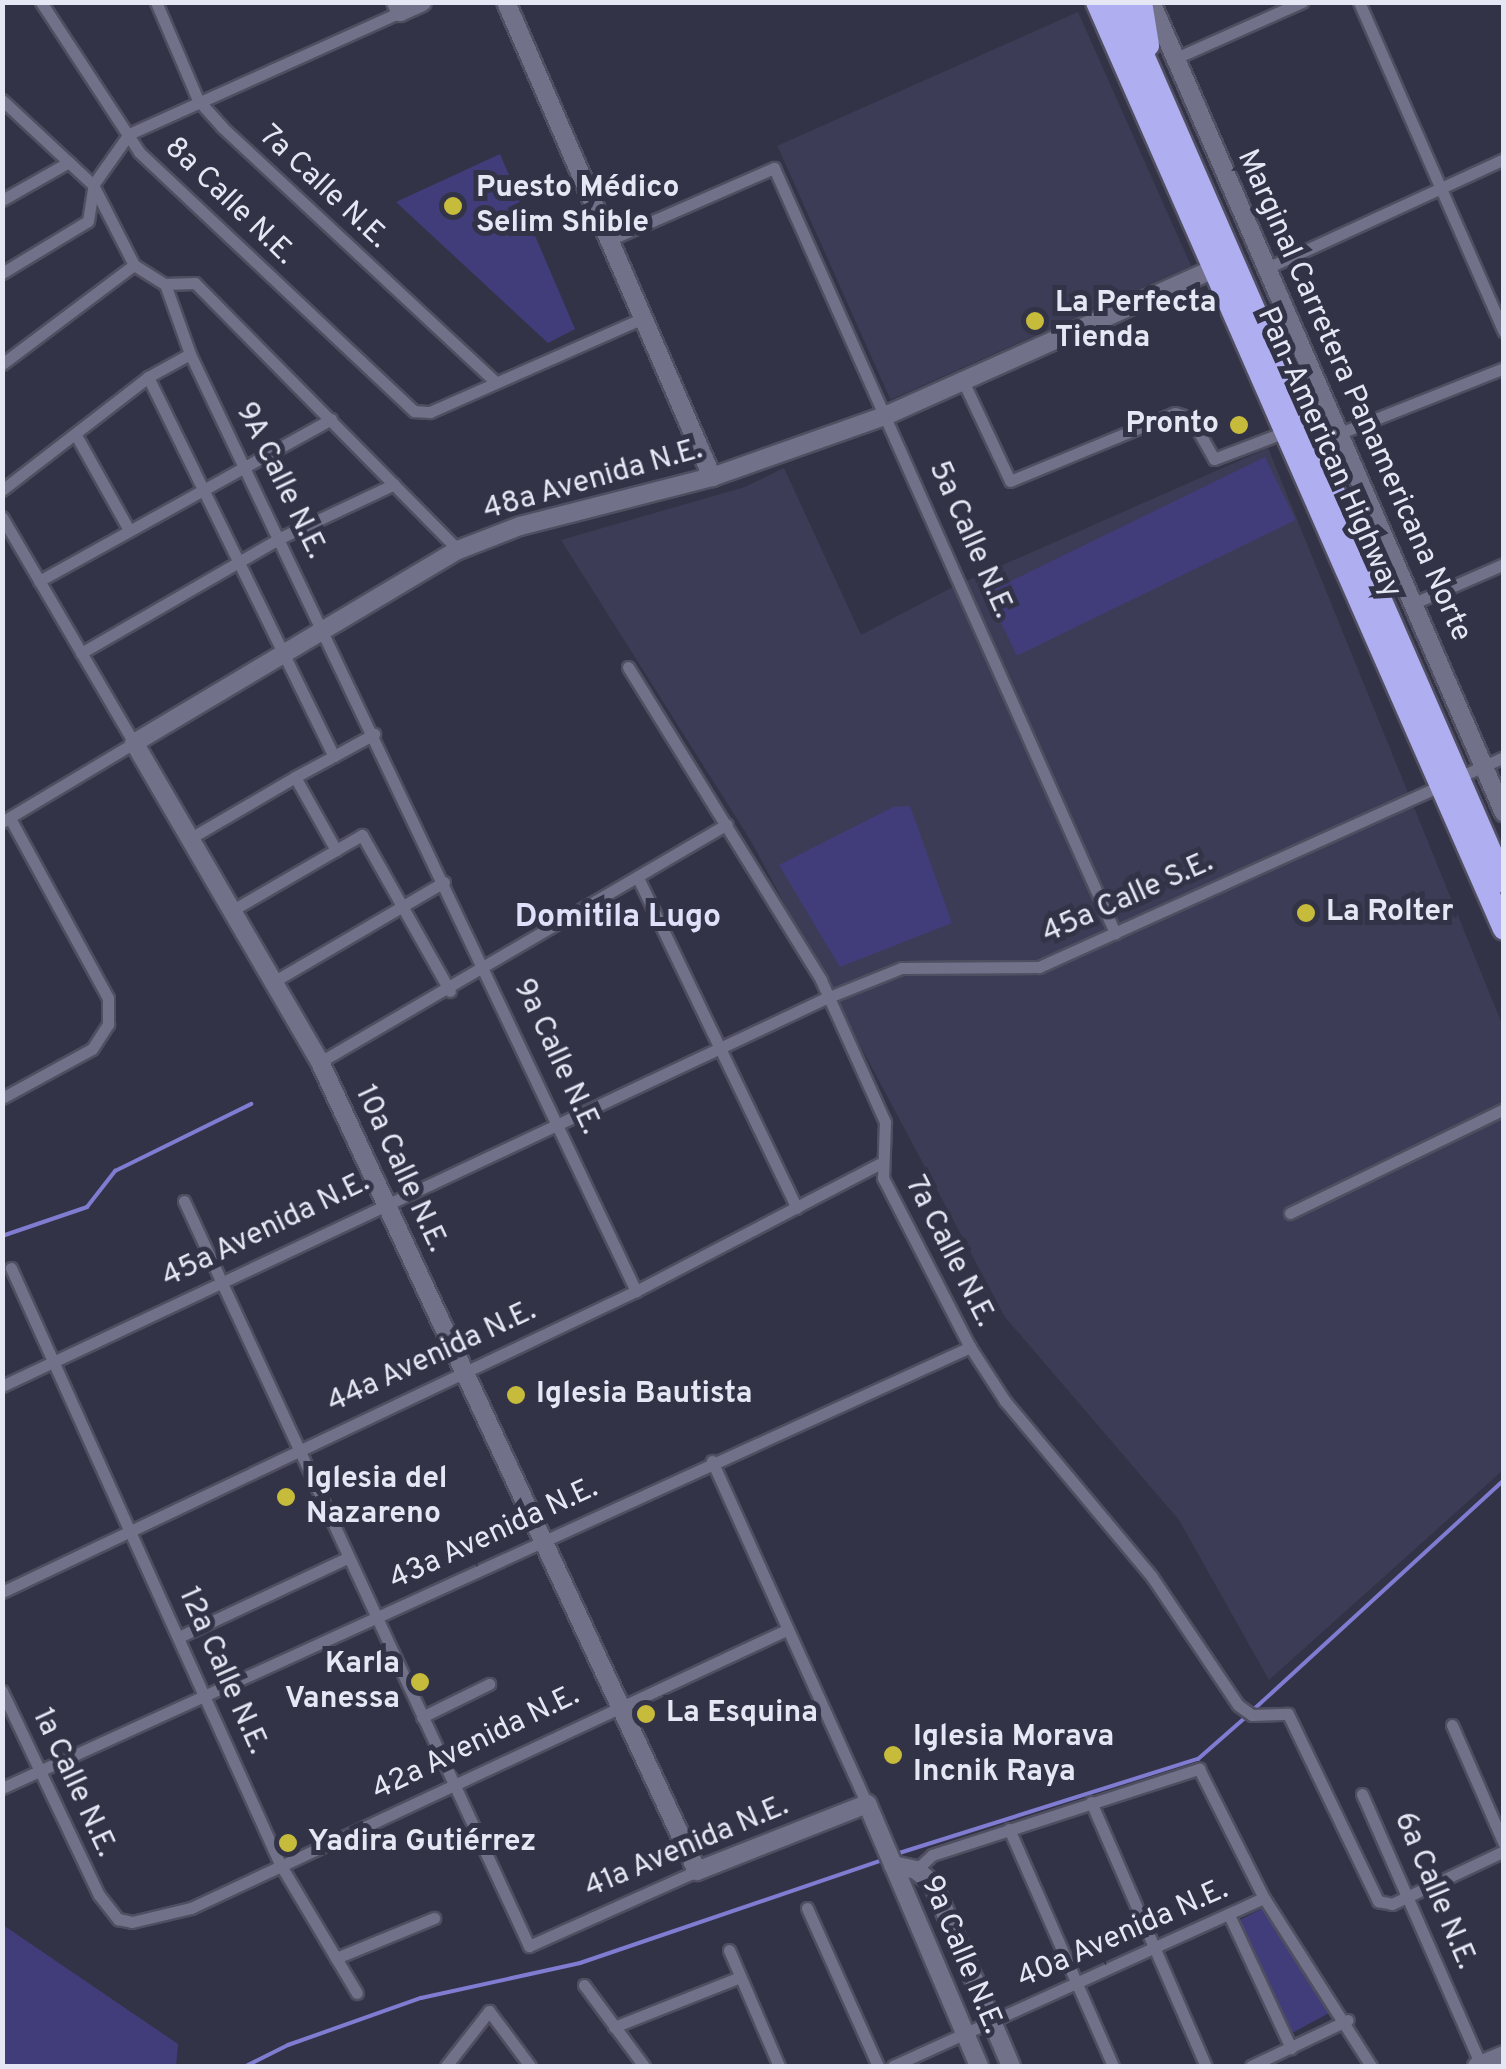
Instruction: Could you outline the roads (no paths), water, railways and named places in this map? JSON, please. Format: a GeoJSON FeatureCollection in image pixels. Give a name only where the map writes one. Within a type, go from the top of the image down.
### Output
{"type":"FeatureCollection","features":[{"type":"Feature","properties":{"kind":"highway","name":"Pan-American Highway"},"geometry":{"type":"LineString","coordinates":[[1096,2],[1223,264],[1448,782],[1504,929]]}},
{"type":"Feature","properties":{"kind":"highway","name":"Pan-American Highway"},"geometry":{"type":"LineString","coordinates":[[1120,2],[1154,78],[1286,432],[1448,782],[1504,882]]}},
{"type":"Feature","properties":{"kind":"highway"},"geometry":{"type":"LineString","coordinates":[[1141,2],[1154,78]]}},
{"type":"Feature","properties":{"kind":"street","name":"8a Calle N.E."},"geometry":{"type":"LineString","coordinates":[[41,2],[139,152],[414,411],[430,412],[495,382]]}},
{"type":"Feature","properties":{"kind":"street","name":"7a Calle N.E."},"geometry":{"type":"LineString","coordinates":[[156,2],[198,100],[495,382]]}},
{"type":"Feature","properties":{"kind":"street"},"geometry":{"type":"LineString","coordinates":[[2,273],[88,221],[92,184],[129,134],[398,7],[422,2]]}},
{"type":"Feature","properties":{"kind":"street"},"geometry":{"type":"LineString","coordinates":[[506,2],[712,477]]}},
{"type":"Feature","properties":{"kind":"street","name":"Marginal Carretera Panamericana Norte"},"geometry":{"type":"LineString","coordinates":[[1151,2],[1504,813]]}},
{"type":"Feature","properties":{"kind":"street"},"geometry":{"type":"LineString","coordinates":[[1176,58],[1302,2]]}},
{"type":"Feature","properties":{"kind":"street"},"geometry":{"type":"LineString","coordinates":[[1358,2],[1504,332]]}},
{"type":"Feature","properties":{"kind":"street"},"geometry":{"type":"LineString","coordinates":[[2,100],[92,184],[134,264],[165,284],[195,283],[458,550]]}},
{"type":"Feature","properties":{"kind":"street"},"geometry":{"type":"LineString","coordinates":[[1266,268],[1504,159]]}},
{"type":"Feature","properties":{"kind":"street"},"geometry":{"type":"LineString","coordinates":[[2,200],[69,162]]}},
{"type":"Feature","properties":{"kind":"street","name":"5a Calle N.E."},"geometry":{"type":"LineString","coordinates":[[609,240],[774,168],[887,415],[1114,934]]}},
{"type":"Feature","properties":{"kind":"street"},"geometry":{"type":"LineString","coordinates":[[2,364],[134,264]]}},
{"type":"Feature","properties":{"kind":"street","name":"48a Avenida N.E."},"geometry":{"type":"LineString","coordinates":[[6,820],[458,550],[520,526],[712,477],[887,415],[1223,264]]}},
{"type":"Feature","properties":{"kind":"street"},"geometry":{"type":"LineString","coordinates":[[2,490],[77,438],[148,378],[190,354],[165,284]]}},
{"type":"Feature","properties":{"kind":"street"},"geometry":{"type":"LineString","coordinates":[[495,382],[643,318]]}},
{"type":"Feature","properties":{"kind":"street","name":"9A Calle N.E."},"geometry":{"type":"LineString","coordinates":[[190,354],[325,630]]}},
{"type":"Feature","properties":{"kind":"street"},"geometry":{"type":"LineString","coordinates":[[1340,433],[1504,368]]}},
{"type":"Feature","properties":{"kind":"street"},"geometry":{"type":"LineString","coordinates":[[148,378],[200,489],[288,653],[334,756]]}},
{"type":"Feature","properties":{"kind":"street"},"geometry":{"type":"LineString","coordinates":[[963,381],[1010,480],[1175,413],[1191,418],[1214,460],[1286,432]]}},
{"type":"Feature","properties":{"kind":"street"},"geometry":{"type":"LineString","coordinates":[[40,581],[200,489],[331,420]]}},
{"type":"Feature","properties":{"kind":"street"},"geometry":{"type":"LineString","coordinates":[[77,438],[129,530]]}},
{"type":"Feature","properties":{"kind":"street"},"geometry":{"type":"LineString","coordinates":[[82,654],[280,538],[394,484]]}},
{"type":"Feature","properties":{"kind":"street","name":"10a Calle N.E."},"geometry":{"type":"LineString","coordinates":[[2,517],[320,1062],[697,1870]]}},
{"type":"Feature","properties":{"kind":"street"},"geometry":{"type":"LineString","coordinates":[[1414,603],[1504,564]]}},
{"type":"Feature","properties":{"kind":"street","name":"9a Calle N.E."},"geometry":{"type":"LineString","coordinates":[[325,630],[636,1290]]}},
{"type":"Feature","properties":{"kind":"street","name":"7a Calle N.E."},"geometry":{"type":"LineString","coordinates":[[628,667],[821,980],[824,999],[886,1122],[888,1140],[879,1164],[970,1347],[1006,1401],[1152,1576],[1249,1713],[1288,1714],[1382,1904],[1406,1897]]}},
{"type":"Feature","properties":{"kind":"street"},"geometry":{"type":"LineString","coordinates":[[190,839],[374,734]]}},
{"type":"Feature","properties":{"kind":"street","name":"45a Calle S.E."},"geometry":{"type":"LineString","coordinates":[[824,999],[901,968],[932,963],[1039,966],[1504,757]]}},
{"type":"Feature","properties":{"kind":"street"},"geometry":{"type":"LineString","coordinates":[[295,776],[336,850]]}},
{"type":"Feature","properties":{"kind":"street"},"geometry":{"type":"LineString","coordinates":[[3,1096],[92,1049],[108,1024],[108,998],[6,820]]}},
{"type":"Feature","properties":{"kind":"street"},"geometry":{"type":"LineString","coordinates":[[320,1062],[486,971],[727,824]]}},
{"type":"Feature","properties":{"kind":"street"},"geometry":{"type":"LineString","coordinates":[[231,910],[362,834],[450,991]]}},
{"type":"Feature","properties":{"kind":"street"},"geometry":{"type":"LineString","coordinates":[[638,878],[796,1208]]}},
{"type":"Feature","properties":{"kind":"street"},"geometry":{"type":"LineString","coordinates":[[273,982],[444,882]]}},
{"type":"Feature","properties":{"kind":"street","name":"45a Avenida N.E."},"geometry":{"type":"LineString","coordinates":[[2,1386],[385,1202],[558,1127],[824,999]]}},
{"type":"Feature","properties":{"kind":"street"},"geometry":{"type":"LineString","coordinates":[[1290,1213],[1504,1109]]}},
{"type":"Feature","properties":{"kind":"street","name":"44a Avenida N.E."},"geometry":{"type":"LineString","coordinates":[[2,1592],[636,1290],[879,1164]]}},
{"type":"Feature","properties":{"kind":"street"},"geometry":{"type":"LineString","coordinates":[[184,1201],[454,1786]]}},
{"type":"Feature","properties":{"kind":"street","name":"12a Calle N.E."},"geometry":{"type":"LineString","coordinates":[[11,1268],[280,1864],[357,1993]]}},
{"type":"Feature","properties":{"kind":"street","name":"43a Avenida N.E."},"geometry":{"type":"LineString","coordinates":[[2,1788],[712,1461],[970,1347]]}},
{"type":"Feature","properties":{"kind":"street","name":"9a Calle N.E."},"geometry":{"type":"LineString","coordinates":[[712,1461],[867,1804],[979,2066]]}},
{"type":"Feature","properties":{"kind":"street"},"geometry":{"type":"LineString","coordinates":[[179,1637],[347,1558]]}},
{"type":"Feature","properties":{"kind":"street","name":"42a Avenida N.E."},"geometry":{"type":"LineString","coordinates":[[99,1896],[118,1919],[132,1922],[190,1908],[454,1786],[618,1703],[786,1630]]}},
{"type":"Feature","properties":{"kind":"street"},"geometry":{"type":"LineString","coordinates":[[422,1717],[489,1684]]}},
{"type":"Feature","properties":{"kind":"street","name":"1a Calle N.E."},"geometry":{"type":"LineString","coordinates":[[2,1691],[99,1896]]}},
{"type":"Feature","properties":{"kind":"street"},"geometry":{"type":"LineString","coordinates":[[1452,1726],[1504,1844]]}},
{"type":"Feature","properties":{"kind":"street"},"geometry":{"type":"LineString","coordinates":[[916,1870],[932,1855],[1196,1768],[1264,1898],[1348,2020],[1372,2066]]}},
{"type":"Feature","properties":{"kind":"street","name":"41a Avenida N.E."},"geometry":{"type":"LineString","coordinates":[[454,1786],[528,1946],[697,1870],[867,1804]]}},
{"type":"Feature","properties":{"kind":"street","name":"6a Calle N.E."},"geometry":{"type":"LineString","coordinates":[[1362,1794],[1479,2066]]}},
{"type":"Feature","properties":{"kind":"street"},"geometry":{"type":"LineString","coordinates":[[1091,1802],[1206,2066]]}},
{"type":"Feature","properties":{"kind":"street"},"geometry":{"type":"LineString","coordinates":[[1009,1829],[1113,2066]]}},
{"type":"Feature","properties":{"kind":"street"},"geometry":{"type":"LineString","coordinates":[[1406,1897],[1504,1852]]}},
{"type":"Feature","properties":{"kind":"street","name":"9a Calle N.E."},"geometry":{"type":"LineString","coordinates":[[890,1860],[916,1870],[933,1884],[1012,2066]]}},
{"type":"Feature","properties":{"kind":"street","name":"40a Avenida N.E."},"geometry":{"type":"LineString","coordinates":[[893,2066],[1264,1898]]}},
{"type":"Feature","properties":{"kind":"street"},"geometry":{"type":"LineString","coordinates":[[807,1908],[878,2066]]}},
{"type":"Feature","properties":{"kind":"street"},"geometry":{"type":"LineString","coordinates":[[1229,1915],[1291,2048]]}},
{"type":"Feature","properties":{"kind":"street"},"geometry":{"type":"LineString","coordinates":[[336,1958],[434,1918]]}},
{"type":"Feature","properties":{"kind":"street"},"geometry":{"type":"LineString","coordinates":[[729,1950],[779,2066]]}},
{"type":"Feature","properties":{"kind":"street"},"geometry":{"type":"LineString","coordinates":[[614,2026],[740,1976]]}},
{"type":"Feature","properties":{"kind":"street"},"geometry":{"type":"LineString","coordinates":[[584,1985],[644,2066]]}},
{"type":"Feature","properties":{"kind":"street"},"geometry":{"type":"LineString","coordinates":[[446,2066],[489,2011],[530,2066]]}},
{"type":"Feature","properties":{"kind":"street"},"geometry":{"type":"LineString","coordinates":[[1251,2066],[1348,2020]]}},
{"type":"Feature","properties":{"kind":"street"},"geometry":{"type":"LineString","coordinates":[[1479,2066],[1504,2055]]}},
{"type":"Feature","properties":{"kind":"waterway"},"geometry":{"type":"LineString","coordinates":[[2,1236],[87,1207],[115,1171],[251,1104]]}},
{"type":"Feature","properties":{"kind":"waterway"},"geometry":{"type":"LineString","coordinates":[[1253,1710],[1504,1480]]}},
{"type":"Feature","properties":{"kind":"waterway"},"geometry":{"type":"LineString","coordinates":[[896,1854],[1198,1759],[1246,1717]]}},
{"type":"Feature","properties":{"kind":"waterway"},"geometry":{"type":"LineString","coordinates":[[246,2066],[288,2045],[421,1998],[580,1963],[883,1860]]}},
{"type":"Feature","properties":{"kind":"place","name":"Puesto Médico Selim Shible"},"geometry":{"type":"Point","coordinates":[453,206]}},
{"type":"Feature","properties":{"kind":"place","name":"La Perfecta Tienda"},"geometry":{"type":"Point","coordinates":[1035,321]}},
{"type":"Feature","properties":{"kind":"place","name":"Pronto"},"geometry":{"type":"Point","coordinates":[1239,425]}},
{"type":"Feature","properties":{"kind":"place","name":"La Rolter"},"geometry":{"type":"Point","coordinates":[1306,913]}},
{"type":"Feature","properties":{"kind":"place","name":"Iglesia Bautista"},"geometry":{"type":"Point","coordinates":[516,1395]}},
{"type":"Feature","properties":{"kind":"place","name":"Iglesia del Nazareno"},"geometry":{"type":"Point","coordinates":[286,1497]}},
{"type":"Feature","properties":{"kind":"place","name":"Karla Vanessa"},"geometry":{"type":"Point","coordinates":[420,1682]}},
{"type":"Feature","properties":{"kind":"place","name":"La Esquina"},"geometry":{"type":"Point","coordinates":[646,1714]}},
{"type":"Feature","properties":{"kind":"place","name":"Iglesia Morava Incnik Raya"},"geometry":{"type":"Point","coordinates":[893,1755]}},
{"type":"Feature","properties":{"kind":"place","name":"Yadira Gutiérrez"},"geometry":{"type":"Point","coordinates":[288,1843]}},
{"type":"Feature","properties":{"kind":"district","name":"Domitila Lugo"},"geometry":{"type":"Point","coordinates":[618,918]}}]}
